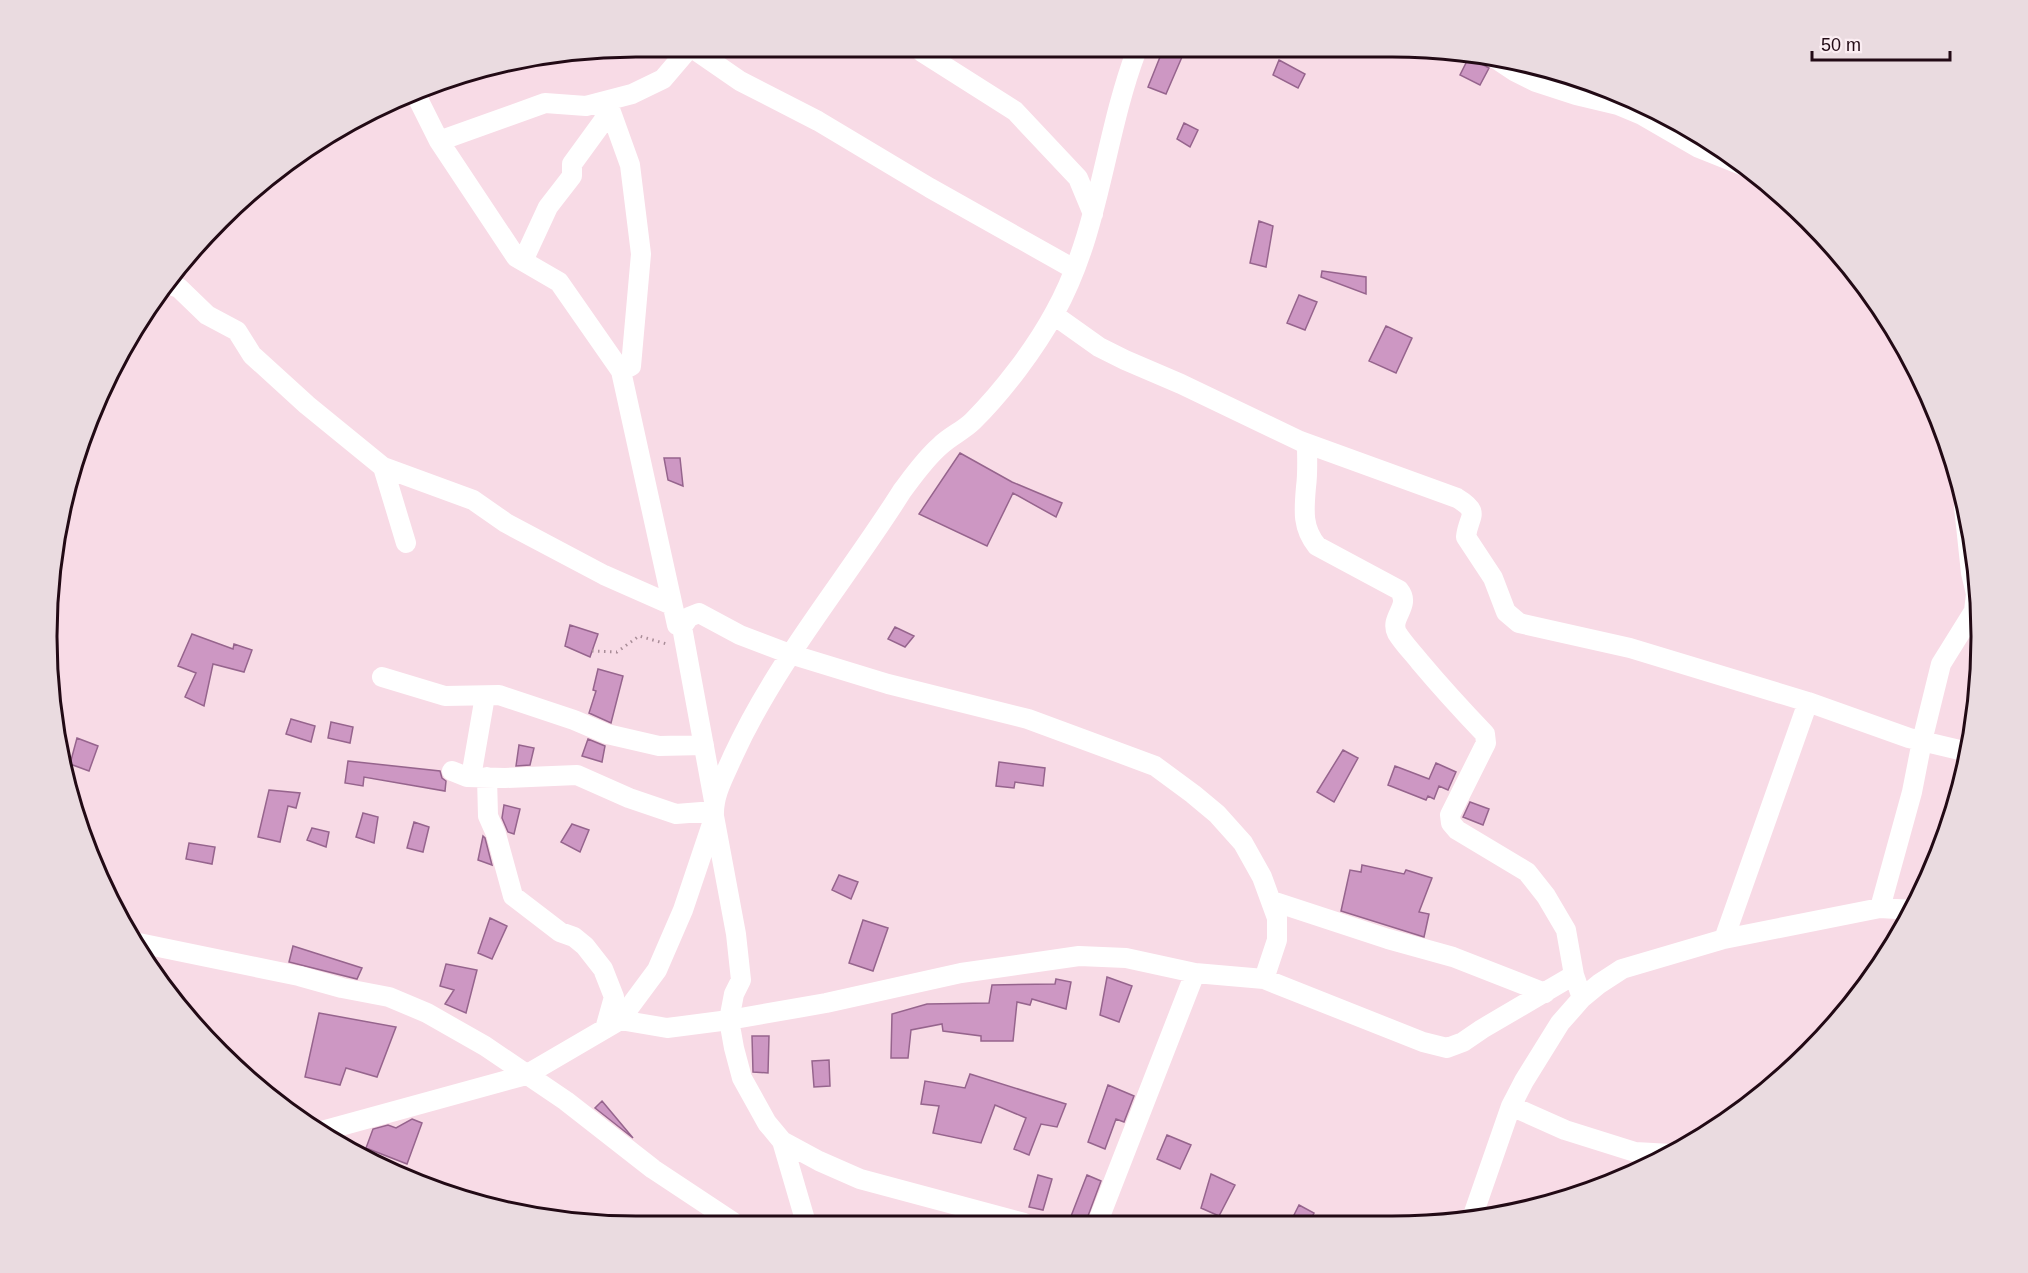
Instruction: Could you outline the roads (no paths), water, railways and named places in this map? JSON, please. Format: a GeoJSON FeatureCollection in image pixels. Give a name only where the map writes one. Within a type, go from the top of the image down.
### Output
{"type":"FeatureCollection","features":[{"type":"Feature","properties":{"kind":"street"},"geometry":{"type":"LineString","coordinates":[[439,141],[546,103],[586,106],[632,94],[663,79],[682,57]]}},
{"type":"Feature","properties":{"kind":"street"},"geometry":{"type":"LineString","coordinates":[[705,57],[740,81],[818,121],[930,188],[1074,269]]}},
{"type":"Feature","properties":{"kind":"street"},"geometry":{"type":"LineString","coordinates":[[930,57],[1016,111],[1078,178],[1093,214]]}},
{"type":"Feature","properties":{"kind":"street"},"geometry":{"type":"LineString","coordinates":[[332,1128],[526,1075],[613,1025],[657,970],[683,910],[718,790],[744,733],[790,654],[919,468],[941,445],[970,424],[986,407],[1021,363],[1054,315],[1074,269],[1093,214],[1124,83],[1134,57]]}},
{"type":"Feature","properties":{"kind":"street"},"geometry":{"type":"LineString","coordinates":[[1512,70],[1536,82],[1618,105],[1642,115],[1707,151]]}},
{"type":"Feature","properties":{"kind":"street"},"geometry":{"type":"LineString","coordinates":[[418,100],[439,141],[516,257],[559,282],[621,371],[672,605],[677,625],[682,627]]}},
{"type":"Feature","properties":{"kind":"street"},"geometry":{"type":"LineString","coordinates":[[523,261],[548,207],[572,176],[572,164],[604,120],[607,101]]}},
{"type":"Feature","properties":{"kind":"street"},"geometry":{"type":"LineString","coordinates":[[607,101],[630,165],[641,254],[631,366],[621,371]]}},
{"type":"Feature","properties":{"kind":"street"},"geometry":{"type":"LineString","coordinates":[[175,287],[207,315],[237,331],[252,356],[383,467],[473,500],[506,523],[585,565],[672,605]]}},
{"type":"Feature","properties":{"kind":"street"},"geometry":{"type":"LineString","coordinates":[[1054,315],[1099,348],[1307,444],[1457,498],[1468,505],[1473,516],[1466,537],[1492,578],[1506,612],[1519,623],[1630,648],[1808,702],[1922,741],[1960,750]]}},
{"type":"Feature","properties":{"kind":"street"},"geometry":{"type":"LineString","coordinates":[[1307,444],[1304,503],[1305,524],[1310,537],[1317,546],[1399,590],[1404,596],[1404,602],[1395,622],[1398,635],[1442,688],[1485,734],[1486,743],[1450,815],[1451,823],[1457,830],[1527,872],[1536,882],[1566,930],[1574,975],[1582,998]]}},
{"type":"Feature","properties":{"kind":"street"},"geometry":{"type":"LineString","coordinates":[[383,467],[406,543]]}},
{"type":"Feature","properties":{"kind":"street"},"geometry":{"type":"LineString","coordinates":[[998,1216],[860,1179],[819,1161],[782,1141],[767,1123],[742,1078],[729,1020],[734,994],[741,980],[736,934],[682,627],[689,616],[699,613],[740,635],[790,654],[888,684],[1028,719],[1155,766],[1217,814],[1243,843],[1262,877],[1277,918],[1277,940],[1264,979]]}},
{"type":"Feature","properties":{"kind":"street"},"geometry":{"type":"LineString","coordinates":[[1880,908],[1912,792],[1941,664],[1970,617]]}},
{"type":"Feature","properties":{"kind":"street"},"geometry":{"type":"LineString","coordinates":[[382,677],[445,696],[499,695],[617,736],[659,746],[704,746]]}},
{"type":"Feature","properties":{"kind":"street"},"geometry":{"type":"LineString","coordinates":[[484,696],[479,777],[488,816],[496,834],[513,896],[560,932],[574,937],[585,946],[603,969],[614,997],[613,1025]]}},
{"type":"Feature","properties":{"kind":"street"},"geometry":{"type":"LineString","coordinates":[[1724,939],[1808,702]]}},
{"type":"Feature","properties":{"kind":"street"},"geometry":{"type":"LineString","coordinates":[[452,771],[479,777],[577,775],[629,798],[676,814],[714,810]]}},
{"type":"Feature","properties":{"kind":"street"},"geometry":{"type":"LineString","coordinates":[[1272,901],[1388,939],[1453,957],[1545,993]]}},
{"type":"Feature","properties":{"kind":"street"},"geometry":{"type":"LineString","coordinates":[[1475,1210],[1511,1106],[1560,1023],[1582,998],[1599,984],[1622,969],[1724,939],[1880,908],[1902,909]]}},
{"type":"Feature","properties":{"kind":"street"},"geometry":{"type":"LineString","coordinates":[[147,945],[389,997],[426,1013],[485,1046],[566,1101],[653,1169],[724,1216]]}},
{"type":"Feature","properties":{"kind":"street"},"geometry":{"type":"LineString","coordinates":[[613,1025],[666,1028],[729,1020],[826,1003],[961,973],[1079,956],[1126,958],[1195,973],[1264,979],[1424,1042],[1447,1048],[1463,1042],[1574,975]]}},
{"type":"Feature","properties":{"kind":"street"},"geometry":{"type":"LineString","coordinates":[[1101,1216],[1195,973]]}},
{"type":"Feature","properties":{"kind":"street"},"geometry":{"type":"LineString","coordinates":[[1511,1106],[1565,1130],[1635,1152],[1653,1153]]}},
{"type":"Feature","properties":{"kind":"street"},"geometry":{"type":"LineString","coordinates":[[782,1141],[804,1216]]}}]}
